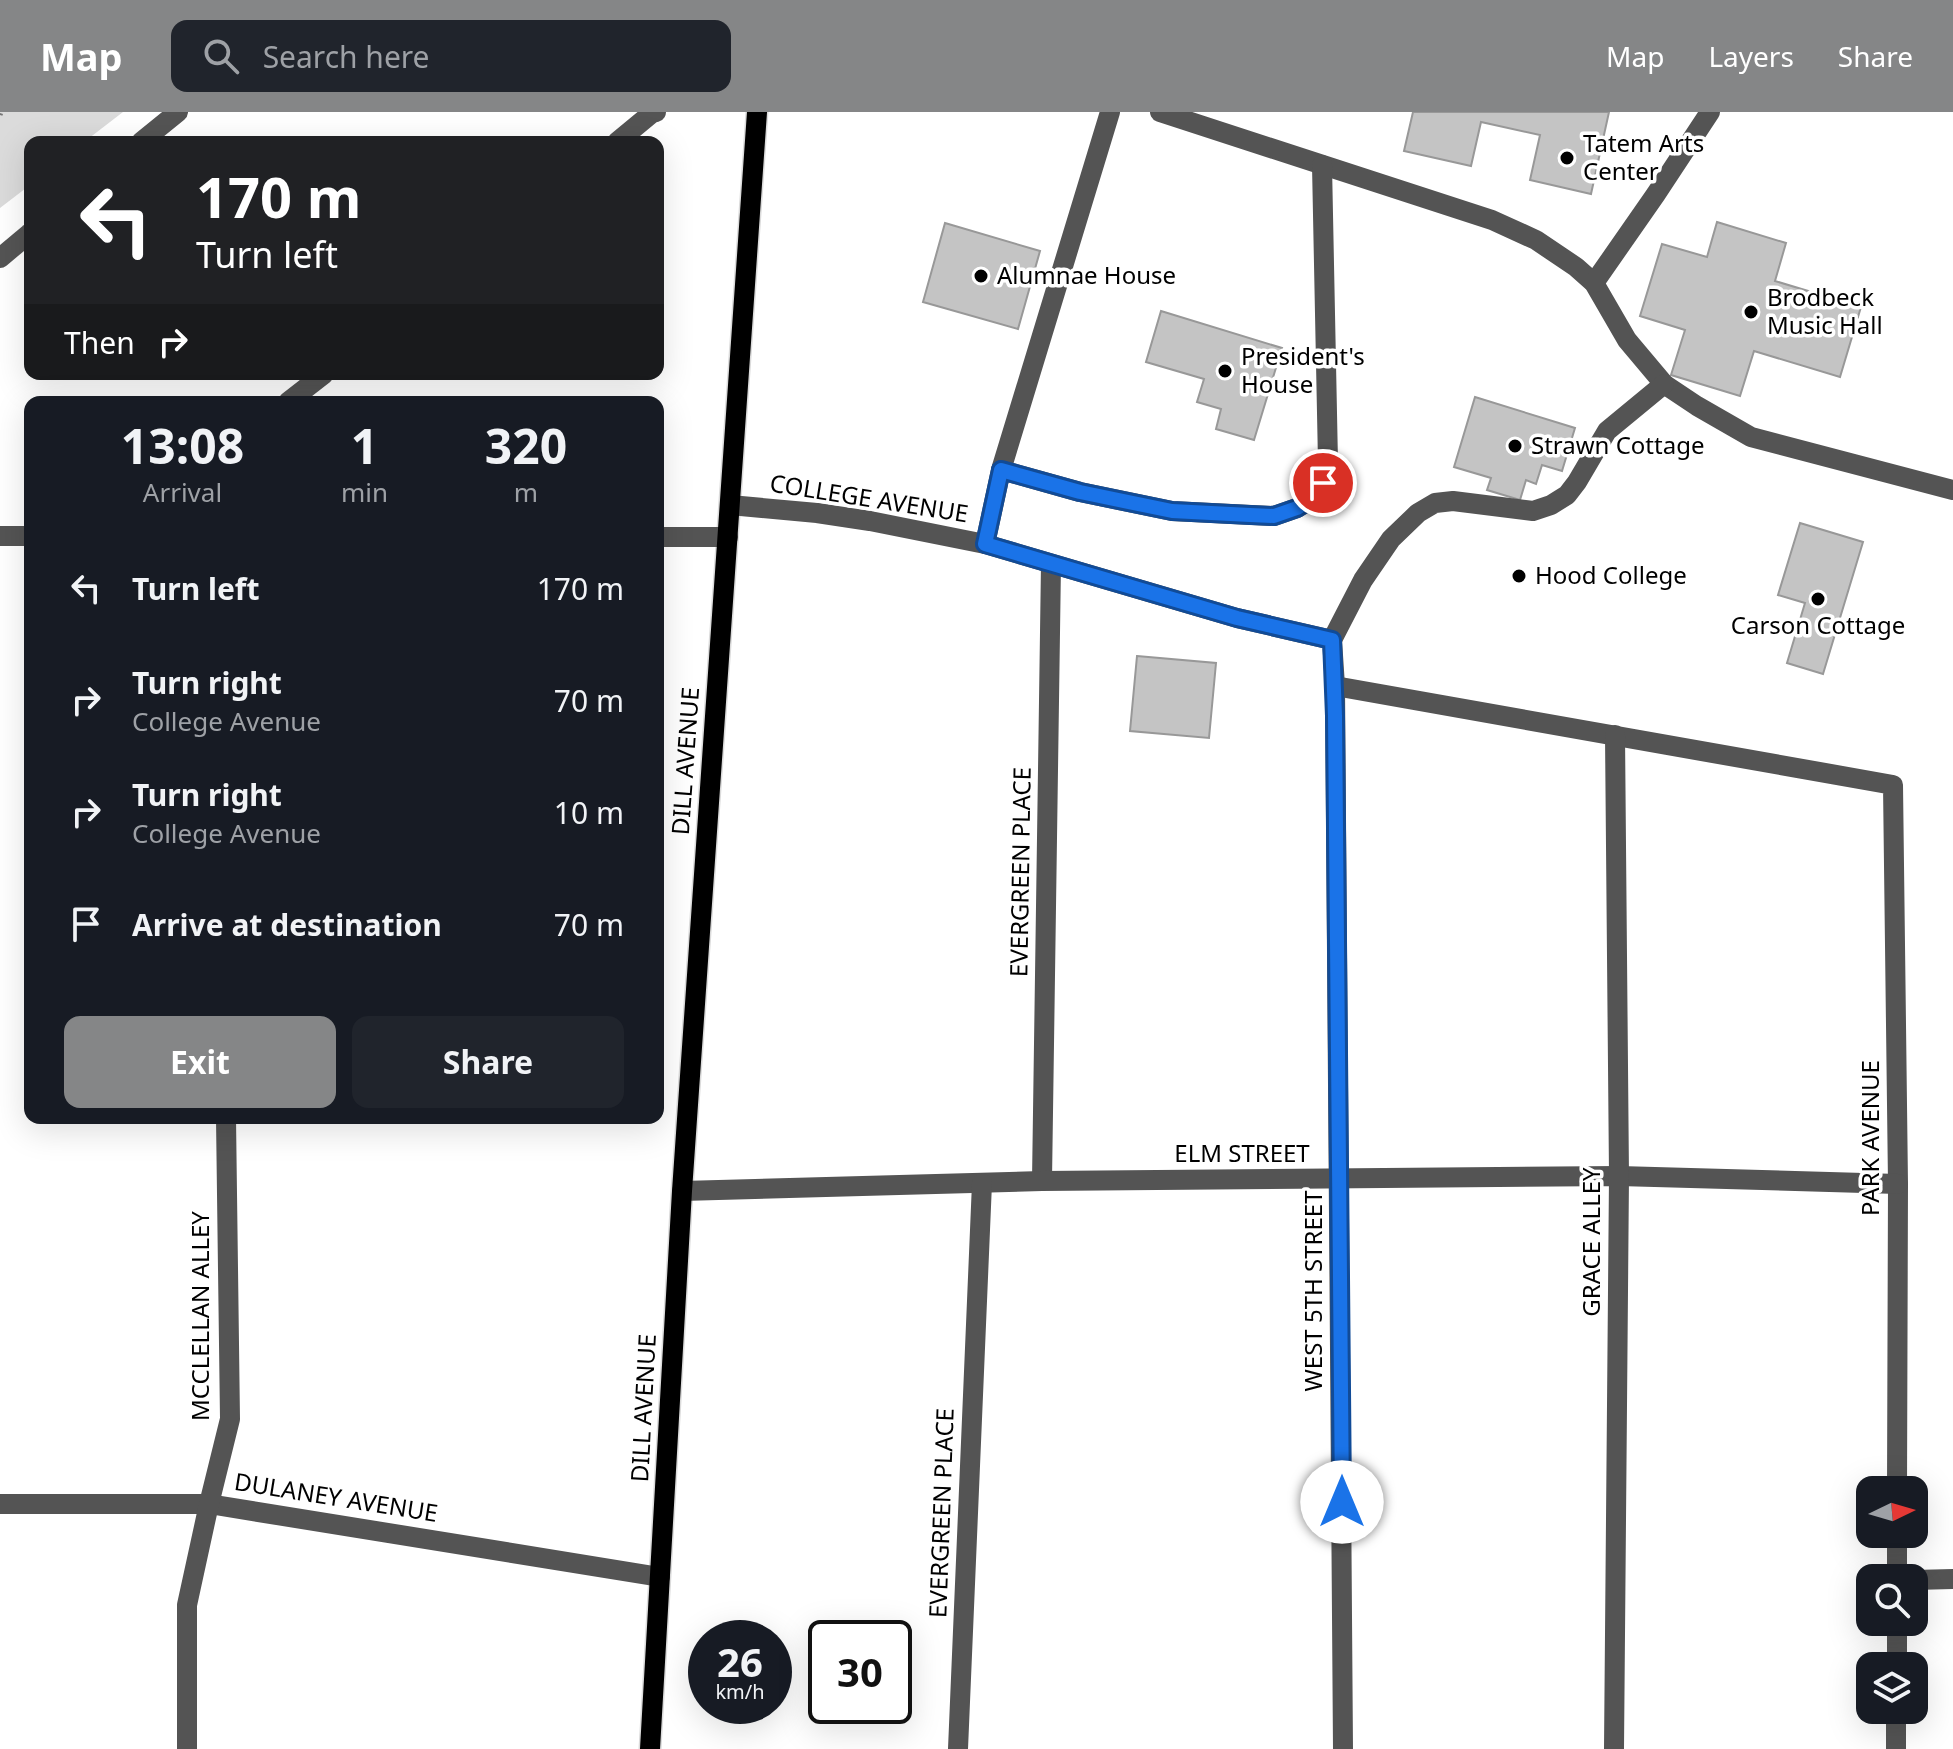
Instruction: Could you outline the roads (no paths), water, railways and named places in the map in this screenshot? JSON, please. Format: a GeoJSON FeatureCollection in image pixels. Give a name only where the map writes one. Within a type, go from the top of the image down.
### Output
{"type":"FeatureCollection","features":[{"type":"Feature","properties":{"kind":"main road","name":"DILL AVENUE"},"geometry":{"type":"LineString","coordinates":[[650,1749],[682,1191],[757,112]]}},
{"type":"Feature","properties":{"kind":"street"},"geometry":{"type":"LineString","coordinates":[[148,136],[178,112]]}},
{"type":"Feature","properties":{"kind":"street"},"geometry":{"type":"LineString","coordinates":[[624,136],[656,112]]}},
{"type":"Feature","properties":{"kind":"street","name":"COLLEGE AVENUE"},"geometry":{"type":"LineString","coordinates":[[730,505],[870,521],[985,544],[1001,470],[1110,112]]}},
{"type":"Feature","properties":{"kind":"street"},"geometry":{"type":"LineString","coordinates":[[1160,112],[1503,225],[1536,240],[1594,283],[1627,340],[1664,384],[1697,406],[1751,437],[1953,490]]}},
{"type":"Feature","properties":{"kind":"street"},"geometry":{"type":"LineString","coordinates":[[1594,283],[1710,112]]}},
{"type":"Feature","properties":{"kind":"street"},"geometry":{"type":"LineString","coordinates":[[1001,470],[1080,492],[1172,511],[1274,516],[1313,498],[1323,483],[1328,462],[1322,165]]}},
{"type":"Feature","properties":{"kind":"street"},"geometry":{"type":"LineString","coordinates":[[0,258],[24,238]]}},
{"type":"Feature","properties":{"kind":"street"},"geometry":{"type":"LineString","coordinates":[[296,396],[316,380]]}},
{"type":"Feature","properties":{"kind":"street"},"geometry":{"type":"LineString","coordinates":[[985,544],[1237,618],[1332,640],[1363,580],[1391,539],[1418,513],[1435,503],[1453,501],[1533,511],[1551,505],[1567,495],[1577,482],[1607,431],[1664,384]]}},
{"type":"Feature","properties":{"kind":"street"},"geometry":{"type":"LineString","coordinates":[[0,536],[24,536]]}},
{"type":"Feature","properties":{"kind":"street"},"geometry":{"type":"LineString","coordinates":[[664,537],[728,537]]}},
{"type":"Feature","properties":{"kind":"street","name":"EVERGREEN PLACE"},"geometry":{"type":"LineString","coordinates":[[1042,1181],[1051,564]]}},
{"type":"Feature","properties":{"kind":"street","name":"WEST 5TH STREET"},"geometry":{"type":"LineString","coordinates":[[1332,640],[1335,686],[1343,1749]]}},
{"type":"Feature","properties":{"kind":"street"},"geometry":{"type":"LineString","coordinates":[[1335,686],[1615,735]]}},
{"type":"Feature","properties":{"kind":"street","name":"PARK AVENUE"},"geometry":{"type":"LineString","coordinates":[[1615,735],[1893,785],[1898,1184],[1897,1476]]}},
{"type":"Feature","properties":{"kind":"street","name":"GRACE ALLEY"},"geometry":{"type":"LineString","coordinates":[[1614,1749],[1619,1176],[1615,735]]}},
{"type":"Feature","properties":{"kind":"street","name":"MCCLELLAN ALLEY"},"geometry":{"type":"LineString","coordinates":[[187,1749],[187,1605],[230,1419],[226,1124]]}},
{"type":"Feature","properties":{"kind":"street","name":"ELM STREET"},"geometry":{"type":"LineString","coordinates":[[682,1191],[1042,1181],[1619,1176],[1898,1184]]}},
{"type":"Feature","properties":{"kind":"street","name":"EVERGREEN PLACE"},"geometry":{"type":"LineString","coordinates":[[958,1749],[982,1183]]}},
{"type":"Feature","properties":{"kind":"street","name":"DULANEY AVENUE"},"geometry":{"type":"LineString","coordinates":[[0,1504],[209,1504],[660,1577]]}},
{"type":"Feature","properties":{"kind":"street"},"geometry":{"type":"LineString","coordinates":[[1928,1580],[1953,1579]]}},
{"type":"Feature","properties":{"kind":"street"},"geometry":{"type":"LineString","coordinates":[[1896,1724],[1896,1749]]}},
{"type":"Feature","properties":{"kind":"place","name":"Tatem Arts Center"},"geometry":{"type":"Point","coordinates":[1567,158]}},
{"type":"Feature","properties":{"kind":"place","name":"Alumnae House"},"geometry":{"type":"Point","coordinates":[981,276]}},
{"type":"Feature","properties":{"kind":"place","name":"Brodbeck Music Hall"},"geometry":{"type":"Point","coordinates":[1751,312]}},
{"type":"Feature","properties":{"kind":"place","name":"President's House"},"geometry":{"type":"Point","coordinates":[1225,371]}},
{"type":"Feature","properties":{"kind":"place","name":"Strawn Cottage"},"geometry":{"type":"Point","coordinates":[1515,446]}},
{"type":"Feature","properties":{"kind":"place","name":"Hood College"},"geometry":{"type":"Point","coordinates":[1519,576]}},
{"type":"Feature","properties":{"kind":"place","name":"Carson Cottage"},"geometry":{"type":"Point","coordinates":[1818,599]}}]}
